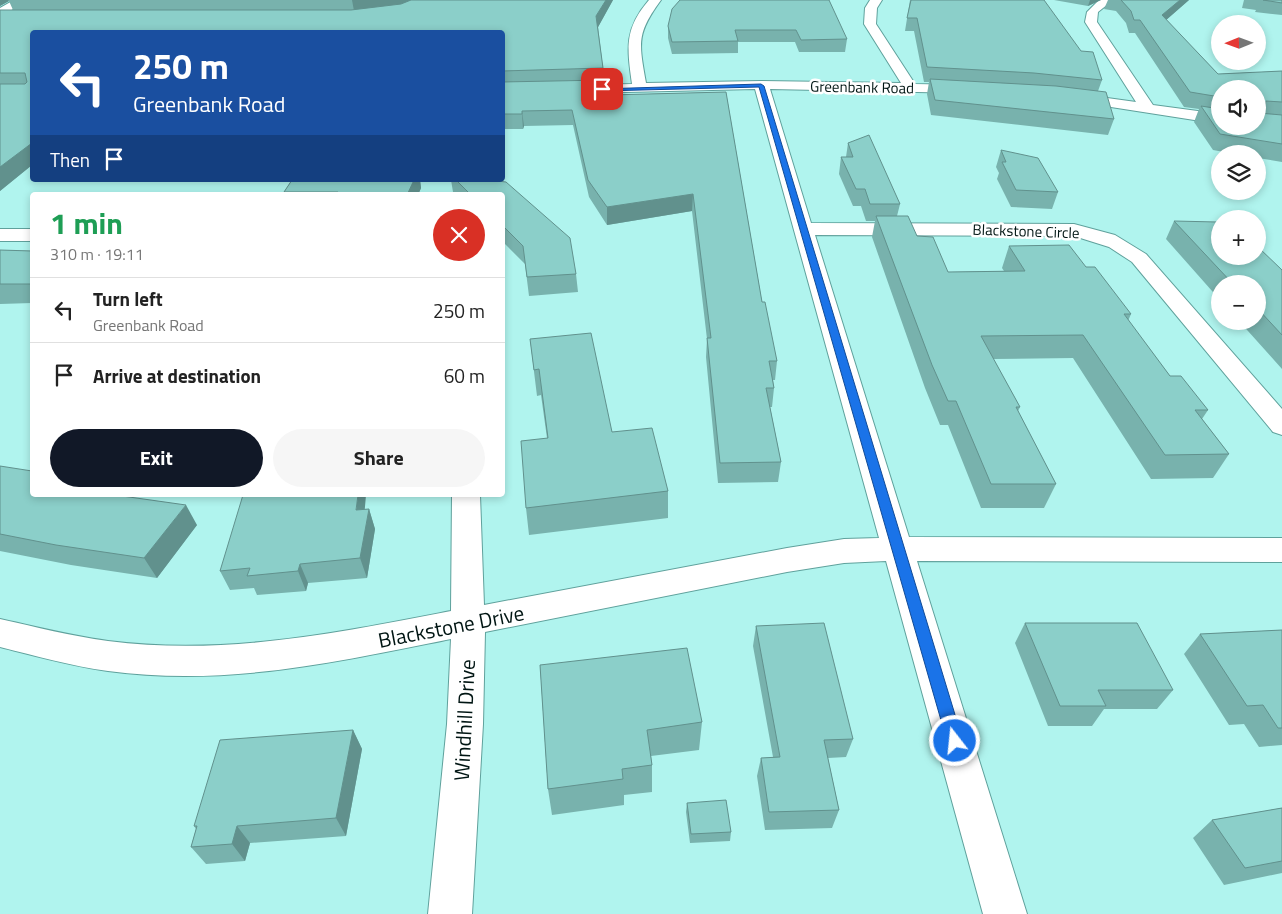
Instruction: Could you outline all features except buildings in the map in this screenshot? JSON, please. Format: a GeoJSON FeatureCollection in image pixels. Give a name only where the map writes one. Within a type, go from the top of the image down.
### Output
{"type":"FeatureCollection","features":[{"type":"Feature","properties":{"kind":"street"},"geometry":{"type":"LineString","coordinates":[[0,13],[22,0]]}},
{"type":"Feature","properties":{"kind":"street"},"geometry":{"type":"LineString","coordinates":[[640,88],[634,36],[638,20],[655,0]]}},
{"type":"Feature","properties":{"kind":"street"},"geometry":{"type":"LineString","coordinates":[[876,0],[871,8],[870,24],[910,87]]}},
{"type":"Feature","properties":{"kind":"street"},"geometry":{"type":"LineString","coordinates":[[1107,0],[1093,10],[1090,16],[1091,22],[1147,107]]}},
{"type":"Feature","properties":{"kind":"street"},"geometry":{"type":"LineString","coordinates":[[0,17],[20,17]]}},
{"type":"Feature","properties":{"kind":"street"},"geometry":{"type":"LineString","coordinates":[[761,86],[805,229],[1005,914]]}},
{"type":"Feature","properties":{"kind":"street","name":"Greenbank Road"},"geometry":{"type":"LineString","coordinates":[[505,91],[761,86],[977,89]]}},
{"type":"Feature","properties":{"kind":"street"},"geometry":{"type":"LineString","coordinates":[[1054,95],[1211,118]]}},
{"type":"Feature","properties":{"kind":"street","name":"Blackstone Circle"},"geometry":{"type":"LineString","coordinates":[[805,229],[1074,230],[1108,239],[1130,250],[1139,258],[1282,426]]}},
{"type":"Feature","properties":{"kind":"street"},"geometry":{"type":"LineString","coordinates":[[0,235],[30,235]]}},
{"type":"Feature","properties":{"kind":"street","name":"Windhill Drive"},"geometry":{"type":"LineString","coordinates":[[450,914],[465,724],[468,623],[466,497]]}},
{"type":"Feature","properties":{"kind":"street"},"geometry":{"type":"LineString","coordinates":[[899,549],[1282,550]]}},
{"type":"Feature","properties":{"kind":"street","name":"Blackstone Drive"},"geometry":{"type":"LineString","coordinates":[[0,633],[83,652],[136,657],[258,658],[307,653],[786,560],[844,551],[899,549]]}},
{"type":"Feature","properties":{"kind":"route"},"geometry":{"type":"LineString","coordinates":[[602,89],[761,86],[805,229],[955,741]]}}]}
